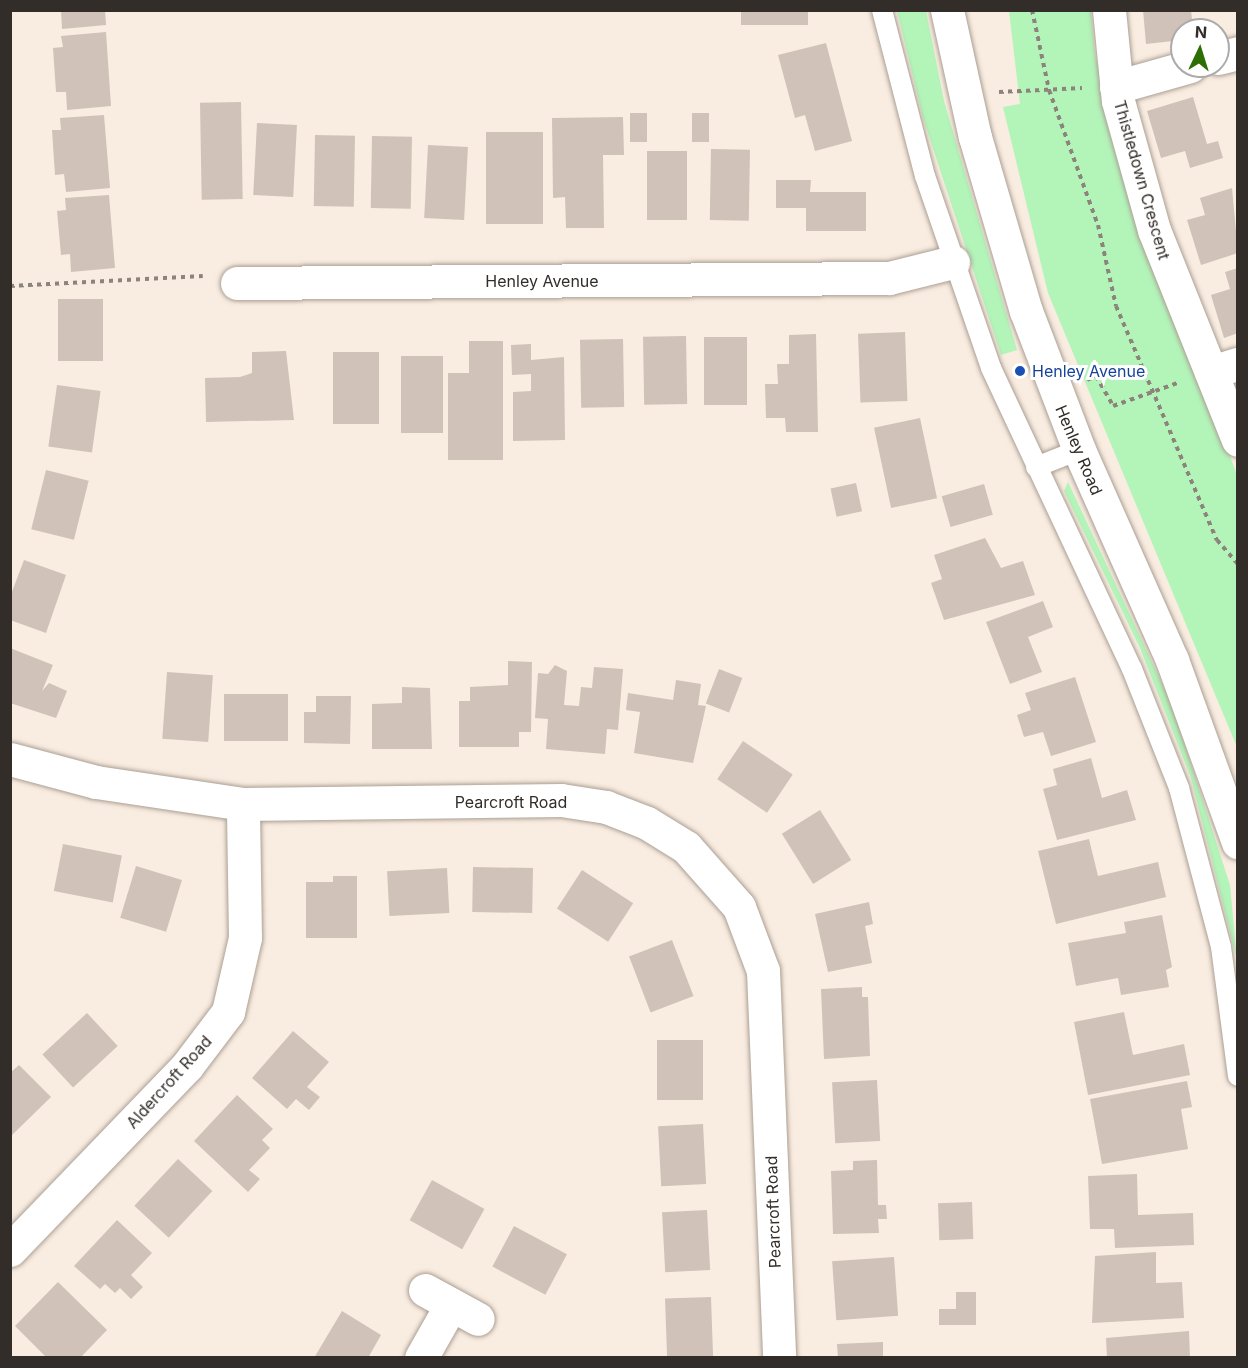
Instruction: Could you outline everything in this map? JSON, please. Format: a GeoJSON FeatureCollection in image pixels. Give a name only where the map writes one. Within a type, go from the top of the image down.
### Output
{"type":"FeatureCollection","features":[{"type":"Feature","properties":{"kind":"street","name":"Henley Road"},"geometry":{"type":"LineString","coordinates":[[947,10],[964,95],[1000,227],[1056,396],[1177,671],[1238,842]]}},
{"type":"Feature","properties":{"kind":"street","name":"Thistledown Crescent"},"geometry":{"type":"LineString","coordinates":[[1109,10],[1116,87],[1154,230],[1224,368],[1238,440]]}},
{"type":"Feature","properties":{"kind":"street","name":"Thistledown Crescent"},"geometry":{"type":"LineString","coordinates":[[1116,87],[1170,72]]}},
{"type":"Feature","properties":{"kind":"street","name":"Henley Avenue"},"geometry":{"type":"LineString","coordinates":[[237,283],[889,278],[953,262]]}},
{"type":"Feature","properties":{"kind":"street","name":"Pearcroft Road"},"geometry":{"type":"LineString","coordinates":[[10,759],[96,782],[243,804],[561,800],[606,807],[647,823],[686,847],[716,876],[739,907],[763,971],[779,1358]]}},
{"type":"Feature","properties":{"kind":"street","name":"Aldercroft Road"},"geometry":{"type":"LineString","coordinates":[[10,1250],[187,1066],[228,1012],[245,938],[243,804]]}},
{"type":"Feature","properties":{"kind":"street"},"geometry":{"type":"LineString","coordinates":[[421,1358],[451,1305]]}},
{"type":"Feature","properties":{"kind":"lane"},"geometry":{"type":"LineString","coordinates":[[882,10],[953,262],[991,368],[1132,669],[1179,788],[1221,947],[1238,1076]]}},
{"type":"Feature","properties":{"kind":"lane"},"geometry":{"type":"LineString","coordinates":[[1036,467],[1078,450]]}},
{"type":"Feature","properties":{"kind":"path"},"geometry":{"type":"LineString","coordinates":[[1032,10],[1049,90],[1098,225],[1116,306],[1155,388],[1217,540],[1238,564]]}},
{"type":"Feature","properties":{"kind":"path"},"geometry":{"type":"LineString","coordinates":[[964,95],[1116,87]]}},
{"type":"Feature","properties":{"kind":"path"},"geometry":{"type":"LineString","coordinates":[[10,286],[197,274],[237,283]]}},
{"type":"Feature","properties":{"kind":"path"},"geometry":{"type":"LineString","coordinates":[[1056,396],[1096,376],[1113,406],[1155,388],[1224,368]]}},
{"type":"Feature","properties":{"kind":"green space"},"geometry":{"type":"Polygon","coordinates":[[[897,11],[926,11],[944,101],[1017,350],[1001,355],[923,118],[897,11]]]}},
{"type":"Feature","properties":{"kind":"green space"},"geometry":{"type":"Polygon","coordinates":[[[1009,11],[1091,11],[1095,55],[1131,190],[1237,475],[1237,747],[1048,293],[1003,107],[1020,104],[1009,11]]]}},
{"type":"Feature","properties":{"kind":"green space"},"geometry":{"type":"Polygon","coordinates":[[[1068,482],[1172,705],[1230,885],[1237,960],[1191,778],[1140,648],[1064,491],[1068,482]]]}},
{"type":"Feature","properties":{"kind":"building"},"geometry":{"type":"Polygon","coordinates":[[[61,10],[105,10],[106,25],[62,29],[61,10]]]}},
{"type":"Feature","properties":{"kind":"building"},"geometry":{"type":"Polygon","coordinates":[[[741,10],[808,10],[808,25],[741,25],[741,10]]]}},
{"type":"Feature","properties":{"kind":"building"},"geometry":{"type":"Polygon","coordinates":[[[1143,10],[1191,10],[1192,18],[1170,18],[1170,41],[1146,44],[1143,10]]]}},
{"type":"Feature","properties":{"kind":"building"},"geometry":{"type":"Polygon","coordinates":[[[106,32],[111,106],[67,110],[66,92],[56,92],[53,48],[63,47],[61,36],[106,32]]]}},
{"type":"Feature","properties":{"kind":"building"},"geometry":{"type":"Polygon","coordinates":[[[826,43],[852,141],[815,151],[805,115],[795,118],[778,55],[826,43]]]}},
{"type":"Feature","properties":{"kind":"building"},"geometry":{"type":"Polygon","coordinates":[[[1193,97],[1207,144],[1218,141],[1223,158],[1190,168],[1185,151],[1161,158],[1147,111],[1193,97]]]}},
{"type":"Feature","properties":{"kind":"building"},"geometry":{"type":"Polygon","coordinates":[[[241,102],[243,199],[202,200],[200,103],[241,102]]]}},
{"type":"Feature","properties":{"kind":"building"},"geometry":{"type":"Polygon","coordinates":[[[630,113],[647,113],[647,142],[630,142],[630,113]]]}},
{"type":"Feature","properties":{"kind":"building"},"geometry":{"type":"Polygon","coordinates":[[[692,113],[709,113],[709,142],[692,142],[692,113]]]}},
{"type":"Feature","properties":{"kind":"building"},"geometry":{"type":"Polygon","coordinates":[[[104,115],[110,188],[66,192],[64,174],[55,175],[52,130],[61,130],[60,118],[104,115]]]}},
{"type":"Feature","properties":{"kind":"building"},"geometry":{"type":"Polygon","coordinates":[[[623,117],[624,155],[603,155],[604,228],[566,228],[565,197],[553,198],[552,118],[623,117]]]}},
{"type":"Feature","properties":{"kind":"building"},"geometry":{"type":"Polygon","coordinates":[[[257,123],[297,125],[293,197],[253,195],[257,123]]]}},
{"type":"Feature","properties":{"kind":"building"},"geometry":{"type":"Polygon","coordinates":[[[486,132],[543,132],[543,224],[486,224],[486,132]]]}},
{"type":"Feature","properties":{"kind":"building"},"geometry":{"type":"Polygon","coordinates":[[[315,135],[355,136],[354,207],[314,206],[315,135]]]}},
{"type":"Feature","properties":{"kind":"building"},"geometry":{"type":"Polygon","coordinates":[[[372,136],[412,137],[411,209],[371,208],[372,136]]]}},
{"type":"Feature","properties":{"kind":"building"},"geometry":{"type":"Polygon","coordinates":[[[428,145],[468,147],[464,220],[424,218],[428,145]]]}},
{"type":"Feature","properties":{"kind":"building"},"geometry":{"type":"Polygon","coordinates":[[[711,149],[750,150],[749,221],[710,220],[711,149]]]}},
{"type":"Feature","properties":{"kind":"building"},"geometry":{"type":"Polygon","coordinates":[[[647,151],[687,151],[687,220],[647,220],[647,151]]]}},
{"type":"Feature","properties":{"kind":"building"},"geometry":{"type":"Polygon","coordinates":[[[776,180],[811,180],[810,192],[866,192],[866,231],[806,231],[806,208],[776,208],[776,180]]]}},
{"type":"Feature","properties":{"kind":"building"},"geometry":{"type":"Polygon","coordinates":[[[1232,188],[1238,253],[1201,265],[1187,220],[1205,215],[1200,198],[1232,188]]]}},
{"type":"Feature","properties":{"kind":"building"},"geometry":{"type":"Polygon","coordinates":[[[109,195],[115,268],[71,272],[70,254],[61,255],[57,211],[66,210],[65,198],[109,195]]]}},
{"type":"Feature","properties":{"kind":"building"},"geometry":{"type":"Polygon","coordinates":[[[1238,268],[1238,333],[1224,338],[1211,295],[1230,289],[1225,272],[1238,268]]]}},
{"type":"Feature","properties":{"kind":"building"},"geometry":{"type":"Polygon","coordinates":[[[58,299],[103,299],[103,361],[58,361],[58,299]]]}},
{"type":"Feature","properties":{"kind":"building"},"geometry":{"type":"Polygon","coordinates":[[[905,332],[907,401],[860,403],[858,334],[905,332]]]}},
{"type":"Feature","properties":{"kind":"building"},"geometry":{"type":"Polygon","coordinates":[[[816,334],[818,432],[786,432],[785,418],[766,418],[765,384],[778,384],[777,364],[789,364],[789,335],[816,334]]]}},
{"type":"Feature","properties":{"kind":"building"},"geometry":{"type":"Polygon","coordinates":[[[686,336],[687,404],[644,405],[643,337],[686,336]]]}},
{"type":"Feature","properties":{"kind":"building"},"geometry":{"type":"Polygon","coordinates":[[[704,337],[747,337],[747,405],[704,405],[704,337]]]}},
{"type":"Feature","properties":{"kind":"building"},"geometry":{"type":"Polygon","coordinates":[[[623,339],[624,407],[581,408],[580,340],[623,339]]]}},
{"type":"Feature","properties":{"kind":"building"},"geometry":{"type":"Polygon","coordinates":[[[469,341],[503,341],[503,460],[448,460],[448,373],[469,373],[469,341]]]}},
{"type":"Feature","properties":{"kind":"building"},"geometry":{"type":"Polygon","coordinates":[[[531,344],[531,360],[564,357],[565,440],[513,441],[513,392],[531,391],[531,374],[512,375],[511,345],[531,344]]]}},
{"type":"Feature","properties":{"kind":"building"},"geometry":{"type":"Polygon","coordinates":[[[286,351],[294,420],[206,422],[205,378],[240,377],[252,373],[252,352],[286,351]]]}},
{"type":"Feature","properties":{"kind":"building"},"geometry":{"type":"Polygon","coordinates":[[[333,352],[379,352],[379,424],[333,424],[333,352]]]}},
{"type":"Feature","properties":{"kind":"building"},"geometry":{"type":"Polygon","coordinates":[[[401,356],[443,356],[443,433],[401,433],[401,356]]]}},
{"type":"Feature","properties":{"kind":"building"},"geometry":{"type":"Polygon","coordinates":[[[57,385],[101,391],[92,453],[48,446],[57,385]]]}},
{"type":"Feature","properties":{"kind":"building"},"geometry":{"type":"Polygon","coordinates":[[[920,418],[937,498],[891,508],[874,428],[920,418]]]}},
{"type":"Feature","properties":{"kind":"building"},"geometry":{"type":"Polygon","coordinates":[[[46,470],[89,481],[74,540],[31,529],[46,470]]]}},
{"type":"Feature","properties":{"kind":"building"},"geometry":{"type":"Polygon","coordinates":[[[856,483],[862,511],[837,517],[831,488],[856,483]]]}},
{"type":"Feature","properties":{"kind":"building"},"geometry":{"type":"Polygon","coordinates":[[[984,484],[993,515],[951,527],[942,496],[984,484]]]}},
{"type":"Feature","properties":{"kind":"building"},"geometry":{"type":"Polygon","coordinates":[[[985,538],[1001,568],[1023,561],[1035,595],[944,620],[931,583],[942,579],[934,555],[985,538]]]}},
{"type":"Feature","properties":{"kind":"building"},"geometry":{"type":"Polygon","coordinates":[[[24,560],[66,575],[46,633],[10,620],[10,597],[24,560]]]}},
{"type":"Feature","properties":{"kind":"building"},"geometry":{"type":"Polygon","coordinates":[[[1043,601],[1053,627],[1028,637],[1042,672],[1010,684],[986,622],[1043,601]]]}},
{"type":"Feature","properties":{"kind":"building"},"geometry":{"type":"Polygon","coordinates":[[[10,648],[53,665],[42,691],[49,683],[67,691],[56,718],[10,703],[10,648]]]}},
{"type":"Feature","properties":{"kind":"building"},"geometry":{"type":"Polygon","coordinates":[[[508,661],[532,662],[531,732],[519,732],[519,747],[459,747],[459,701],[470,701],[470,687],[508,685],[508,661]]]}},
{"type":"Feature","properties":{"kind":"building"},"geometry":{"type":"Polygon","coordinates":[[[555,665],[567,671],[564,705],[579,706],[581,687],[592,688],[594,667],[623,669],[618,730],[607,729],[605,754],[546,749],[548,719],[535,718],[538,673],[548,674],[555,665]]]}},
{"type":"Feature","properties":{"kind":"building"},"geometry":{"type":"Polygon","coordinates":[[[719,669],[742,678],[729,713],[706,704],[719,669]]]}},
{"type":"Feature","properties":{"kind":"building"},"geometry":{"type":"Polygon","coordinates":[[[167,672],[213,675],[208,742],[162,739],[167,672]]]}},
{"type":"Feature","properties":{"kind":"building"},"geometry":{"type":"Polygon","coordinates":[[[1075,677],[1096,742],[1051,756],[1043,732],[1024,737],[1017,715],[1031,710],[1025,693],[1075,677]]]}},
{"type":"Feature","properties":{"kind":"building"},"geometry":{"type":"Polygon","coordinates":[[[676,680],[701,684],[698,705],[706,706],[693,763],[634,753],[640,712],[626,710],[628,693],[673,700],[676,680]]]}},
{"type":"Feature","properties":{"kind":"building"},"geometry":{"type":"Polygon","coordinates":[[[402,687],[430,688],[432,749],[372,749],[372,704],[402,703],[402,687]]]}},
{"type":"Feature","properties":{"kind":"building"},"geometry":{"type":"Polygon","coordinates":[[[224,694],[288,694],[288,741],[224,741],[224,694]]]}},
{"type":"Feature","properties":{"kind":"building"},"geometry":{"type":"Polygon","coordinates":[[[316,696],[351,696],[350,744],[304,743],[304,712],[316,712],[316,696]]]}},
{"type":"Feature","properties":{"kind":"building"},"geometry":{"type":"Polygon","coordinates":[[[743,741],[793,775],[767,813],[717,779],[743,741]]]}},
{"type":"Feature","properties":{"kind":"building"},"geometry":{"type":"Polygon","coordinates":[[[1091,758],[1102,798],[1127,790],[1136,820],[1057,840],[1043,789],[1057,785],[1053,769],[1091,758]]]}},
{"type":"Feature","properties":{"kind":"building"},"geometry":{"type":"Polygon","coordinates":[[[820,810],[851,860],[813,884],[782,834],[820,810]]]}},
{"type":"Feature","properties":{"kind":"building"},"geometry":{"type":"Polygon","coordinates":[[[1089,839],[1098,876],[1158,862],[1166,897],[1056,924],[1038,851],[1089,839]]]}},
{"type":"Feature","properties":{"kind":"building"},"geometry":{"type":"Polygon","coordinates":[[[63,844],[122,855],[113,903],[54,891],[63,844]]]}},
{"type":"Feature","properties":{"kind":"building"},"geometry":{"type":"Polygon","coordinates":[[[136,866],[182,880],[166,932],[120,918],[136,866]]]}},
{"type":"Feature","properties":{"kind":"building"},"geometry":{"type":"Polygon","coordinates":[[[473,867],[533,868],[532,913],[472,912],[473,867]]]}},
{"type":"Feature","properties":{"kind":"building"},"geometry":{"type":"Polygon","coordinates":[[[447,868],[449,913],[389,916],[387,871],[447,868]]]}},
{"type":"Feature","properties":{"kind":"building"},"geometry":{"type":"Polygon","coordinates":[[[582,870],[633,903],[608,942],[557,909],[582,870]]]}},
{"type":"Feature","properties":{"kind":"building"},"geometry":{"type":"Polygon","coordinates":[[[333,876],[357,876],[357,938],[306,938],[306,882],[333,882],[333,876]]]}},
{"type":"Feature","properties":{"kind":"building"},"geometry":{"type":"Polygon","coordinates":[[[869,902],[873,924],[865,926],[872,963],[828,972],[815,914],[869,902]]]}},
{"type":"Feature","properties":{"kind":"building"},"geometry":{"type":"Polygon","coordinates":[[[1162,915],[1172,967],[1166,970],[1169,987],[1121,995],[1118,978],[1076,986],[1068,943],[1126,933],[1124,922],[1162,915]]]}},
{"type":"Feature","properties":{"kind":"building"},"geometry":{"type":"Polygon","coordinates":[[[672,940],[694,996],[651,1012],[629,956],[672,940]]]}},
{"type":"Feature","properties":{"kind":"building"},"geometry":{"type":"Polygon","coordinates":[[[862,987],[862,997],[868,997],[870,1056],[824,1059],[821,989],[862,987]]]}},
{"type":"Feature","properties":{"kind":"building"},"geometry":{"type":"Polygon","coordinates":[[[1124,1012],[1133,1055],[1184,1044],[1190,1075],[1088,1095],[1074,1022],[1124,1012]]]}},
{"type":"Feature","properties":{"kind":"building"},"geometry":{"type":"Polygon","coordinates":[[[87,1013],[118,1046],[73,1088],[42,1055],[87,1013]]]}},
{"type":"Feature","properties":{"kind":"building"},"geometry":{"type":"Polygon","coordinates":[[[293,1031],[329,1062],[307,1087],[320,1097],[309,1110],[296,1099],[287,1109],[252,1078],[293,1031]]]}},
{"type":"Feature","properties":{"kind":"building"},"geometry":{"type":"Polygon","coordinates":[[[657,1040],[703,1040],[703,1100],[657,1100],[657,1040]]]}},
{"type":"Feature","properties":{"kind":"building"},"geometry":{"type":"Polygon","coordinates":[[[19,1065],[51,1097],[10,1137],[10,1073],[19,1065]]]}},
{"type":"Feature","properties":{"kind":"building"},"geometry":{"type":"Polygon","coordinates":[[[877,1080],[880,1141],[835,1143],[832,1082],[877,1080]]]}},
{"type":"Feature","properties":{"kind":"building"},"geometry":{"type":"Polygon","coordinates":[[[1187,1081],[1192,1107],[1181,1109],[1188,1149],[1102,1164],[1090,1099],[1187,1081]]]}},
{"type":"Feature","properties":{"kind":"building"},"geometry":{"type":"Polygon","coordinates":[[[237,1095],[273,1129],[262,1140],[270,1148],[249,1170],[260,1179],[248,1192],[194,1141],[237,1095]]]}},
{"type":"Feature","properties":{"kind":"building"},"geometry":{"type":"Polygon","coordinates":[[[703,1124],[706,1184],[661,1186],[658,1126],[703,1124]]]}},
{"type":"Feature","properties":{"kind":"building"},"geometry":{"type":"Polygon","coordinates":[[[178,1159],[212,1191],[169,1238],[134,1206],[178,1159]]]}},
{"type":"Feature","properties":{"kind":"building"},"geometry":{"type":"Polygon","coordinates":[[[877,1160],[878,1205],[886,1205],[887,1219],[878,1219],[879,1233],[833,1234],[831,1171],[853,1170],[853,1161],[877,1160]]]}},
{"type":"Feature","properties":{"kind":"building"},"geometry":{"type":"Polygon","coordinates":[[[1137,1174],[1138,1215],[1193,1213],[1194,1245],[1115,1248],[1114,1229],[1090,1229],[1088,1176],[1137,1174]]]}},
{"type":"Feature","properties":{"kind":"building"},"geometry":{"type":"Polygon","coordinates":[[[432,1180],[484,1209],[462,1249],[410,1220],[432,1180]]]}},
{"type":"Feature","properties":{"kind":"building"},"geometry":{"type":"Polygon","coordinates":[[[972,1202],[973,1239],[939,1240],[938,1203],[972,1202]]]}},
{"type":"Feature","properties":{"kind":"building"},"geometry":{"type":"Polygon","coordinates":[[[707,1210],[710,1270],[665,1272],[662,1212],[707,1210]]]}},
{"type":"Feature","properties":{"kind":"building"},"geometry":{"type":"Polygon","coordinates":[[[117,1220],[152,1253],[131,1275],[143,1287],[131,1299],[120,1288],[115,1293],[105,1284],[100,1289],[74,1266],[117,1220]]]}},
{"type":"Feature","properties":{"kind":"building"},"geometry":{"type":"Polygon","coordinates":[[[514,1226],[567,1254],[545,1295],[492,1267],[514,1226]]]}},
{"type":"Feature","properties":{"kind":"building"},"geometry":{"type":"Polygon","coordinates":[[[1156,1252],[1156,1283],[1182,1282],[1184,1318],[1092,1323],[1095,1256],[1156,1252]]]}},
{"type":"Feature","properties":{"kind":"building"},"geometry":{"type":"Polygon","coordinates":[[[894,1257],[898,1316],[836,1320],[832,1261],[894,1257]]]}},
{"type":"Feature","properties":{"kind":"building"},"geometry":{"type":"Polygon","coordinates":[[[58,1282],[107,1330],[80,1358],[47,1358],[15,1326],[58,1282]]]}},
{"type":"Feature","properties":{"kind":"building"},"geometry":{"type":"Polygon","coordinates":[[[956,1292],[976,1292],[976,1325],[939,1325],[939,1309],[956,1309],[956,1292]]]}},
{"type":"Feature","properties":{"kind":"building"},"geometry":{"type":"Polygon","coordinates":[[[711,1297],[713,1357],[667,1358],[665,1299],[711,1297]]]}},
{"type":"Feature","properties":{"kind":"building"},"geometry":{"type":"Polygon","coordinates":[[[342,1311],[381,1335],[368,1358],[314,1358],[342,1311]]]}},
{"type":"Feature","properties":{"kind":"building"},"geometry":{"type":"Polygon","coordinates":[[[1189,1331],[1190,1358],[1107,1358],[1106,1338],[1189,1331]]]}},
{"type":"Feature","properties":{"kind":"building"},"geometry":{"type":"Polygon","coordinates":[[[883,1342],[883,1358],[838,1358],[837,1344],[883,1342]]]}},
{"type":"Feature","properties":{"kind":"place","name":"Henley Avenue"},"geometry":{"type":"Point","coordinates":[1020,371]}}]}
